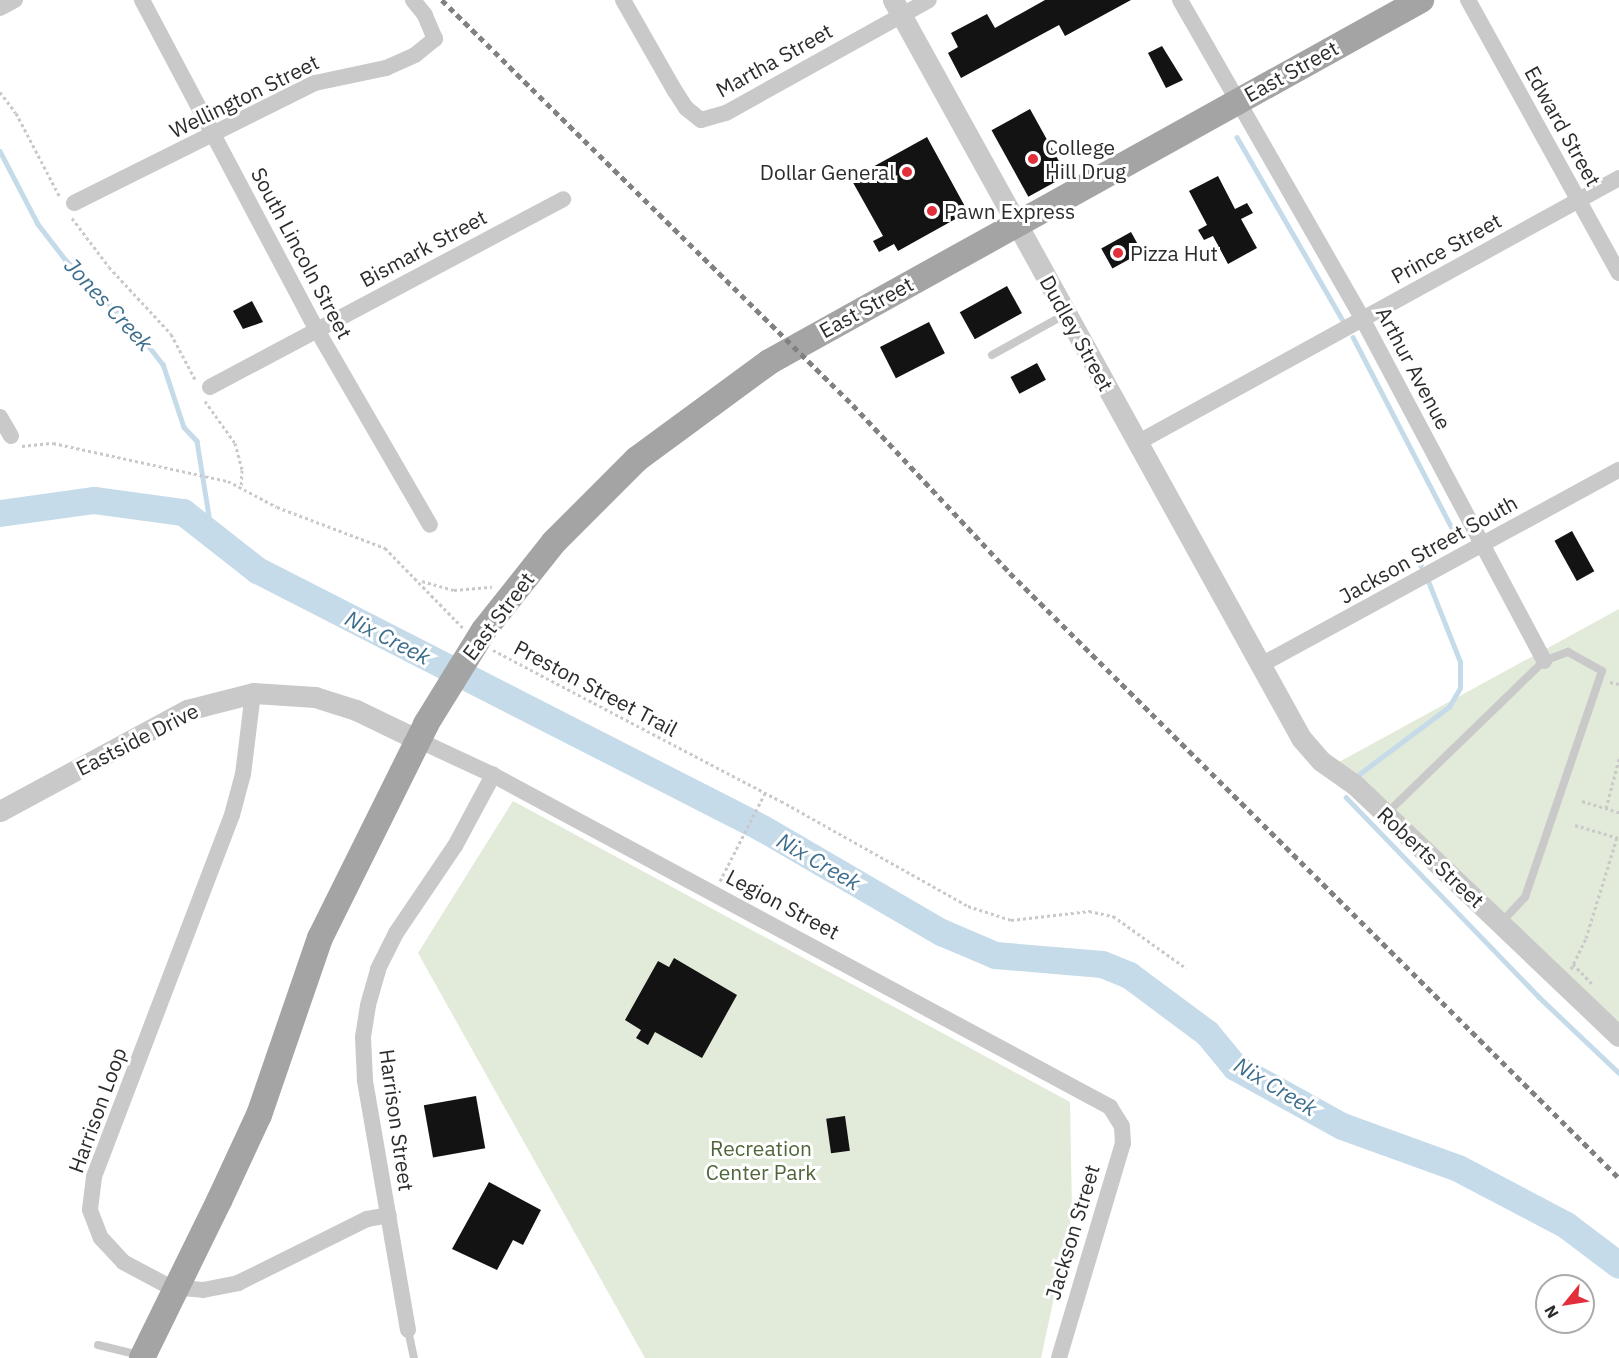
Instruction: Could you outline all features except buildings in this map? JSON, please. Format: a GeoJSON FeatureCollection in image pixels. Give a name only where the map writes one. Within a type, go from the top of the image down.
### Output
{"type":"FeatureCollection","features":[{"type":"Feature","properties":{"kind":"main road","name":"East Street"},"geometry":{"type":"LineString","coordinates":[[142,1358],[259,1115],[320,938],[422,732],[481,637],[554,542],[637,459],[686,420],[769,362],[1421,0]]}},
{"type":"Feature","properties":{"kind":"street"},"geometry":{"type":"LineString","coordinates":[[0,8],[15,0]]}},
{"type":"Feature","properties":{"kind":"street","name":"South Lincoln Street"},"geometry":{"type":"LineString","coordinates":[[142,0],[317,330],[430,525]]}},
{"type":"Feature","properties":{"kind":"street","name":"Wellington Street"},"geometry":{"type":"LineString","coordinates":[[68,206],[315,83],[386,68],[415,56],[435,39],[426,15],[412,0]]}},
{"type":"Feature","properties":{"kind":"street","name":"Martha Street"},"geometry":{"type":"LineString","coordinates":[[623,0],[686,108],[701,120],[726,113],[897,8],[929,0]]}},
{"type":"Feature","properties":{"kind":"street","name":"Arthur Avenue"},"geometry":{"type":"LineString","coordinates":[[1180,0],[1363,320],[1544,661]]}},
{"type":"Feature","properties":{"kind":"street","name":"Edward Street"},"geometry":{"type":"LineString","coordinates":[[1468,0],[1619,273]]}},
{"type":"Feature","properties":{"kind":"street","name":"Dudley Street"},"geometry":{"type":"LineString","coordinates":[[897,8],[1018,224],[1259,666]]}},
{"type":"Feature","properties":{"kind":"street","name":"Prince Street"},"geometry":{"type":"LineString","coordinates":[[1137,443],[1619,178]]}},
{"type":"Feature","properties":{"kind":"street","name":"Bismark Street"},"geometry":{"type":"LineString","coordinates":[[204,390],[562,200]]}},
{"type":"Feature","properties":{"kind":"street"},"geometry":{"type":"LineString","coordinates":[[0,417],[14,442]]}},
{"type":"Feature","properties":{"kind":"street","name":"Jackson Street South"},"geometry":{"type":"LineString","coordinates":[[1259,666],[1619,470]]}},
{"type":"Feature","properties":{"kind":"street","name":"Roberts Street"},"geometry":{"type":"LineString","coordinates":[[1259,666],[1301,738],[1321,761],[1385,814],[1619,1036]]}},
{"type":"Feature","properties":{"kind":"street","name":"Eastside Drive"},"geometry":{"type":"LineString","coordinates":[[0,811],[187,710],[253,693],[315,697],[422,732]]}},
{"type":"Feature","properties":{"kind":"street","name":"Harrison Loop"},"geometry":{"type":"LineString","coordinates":[[253,693],[243,774],[232,815],[94,1177],[90,1210],[101,1238],[123,1262],[170,1287],[203,1290],[238,1282],[367,1220],[389,1215]]}},
{"type":"Feature","properties":{"kind":"street","name":"Legion Street"},"geometry":{"type":"LineString","coordinates":[[422,732],[493,775],[1096,1096],[1119,1120]]}},
{"type":"Feature","properties":{"kind":"street","name":"Harrison Street"},"geometry":{"type":"LineString","coordinates":[[408,1330],[364,1080],[363,1037],[368,1005],[378,969],[396,933],[455,846],[493,775]]}},
{"type":"Feature","properties":{"kind":"street","name":"Jackson Street"},"geometry":{"type":"LineString","coordinates":[[1059,1358],[1123,1143],[1119,1120]]}},
{"type":"Feature","properties":{"kind":"lane"},"geometry":{"type":"LineString","coordinates":[[992,355],[1067,314]]}},
{"type":"Feature","properties":{"kind":"lane"},"geometry":{"type":"LineString","coordinates":[[1385,814],[1544,661],[1568,652],[1602,671],[1525,897],[1501,923]]}},
{"type":"Feature","properties":{"kind":"lane","name":"Harrison Street"},"geometry":{"type":"LineString","coordinates":[[408,1330],[414,1358]]}},
{"type":"Feature","properties":{"kind":"lane"},"geometry":{"type":"LineString","coordinates":[[98,1345],[152,1358]]}},
{"type":"Feature","properties":{"kind":"path"},"geometry":{"type":"LineString","coordinates":[[0,92],[16,113],[68,206],[110,267],[171,334],[235,443],[242,470],[241,488]]}},
{"type":"Feature","properties":{"kind":"path","name":"Preston Street Trail"},"geometry":{"type":"LineString","coordinates":[[14,442],[53,442],[228,481],[277,507],[385,548],[420,581],[451,619],[481,637],[508,661],[765,793],[968,906],[1011,920],[1089,911],[1113,916],[1186,968]]}},
{"type":"Feature","properties":{"kind":"path"},"geometry":{"type":"LineString","coordinates":[[420,581],[454,590],[493,587]]}},
{"type":"Feature","properties":{"kind":"path"},"geometry":{"type":"LineString","coordinates":[[1606,808],[1619,759]]}},
{"type":"Feature","properties":{"kind":"path"},"geometry":{"type":"LineString","coordinates":[[1615,775],[1619,780]]}},
{"type":"Feature","properties":{"kind":"path"},"geometry":{"type":"LineString","coordinates":[[726,870],[765,793]]}},
{"type":"Feature","properties":{"kind":"path"},"geometry":{"type":"LineString","coordinates":[[1582,801],[1619,812]]}},
{"type":"Feature","properties":{"kind":"path"},"geometry":{"type":"LineString","coordinates":[[1570,970],[1586,938],[1618,837],[1575,825]]}},
{"type":"Feature","properties":{"kind":"green space"},"geometry":{"type":"Polygon","coordinates":[[[1619,609],[1619,1022],[1339,762],[1619,609]]]}},
{"type":"Feature","properties":{"kind":"green space","name":"Recreation Center Park"},"geometry":{"type":"Polygon","coordinates":[[[513,801],[1070,1102],[1072,1214],[1041,1358],[645,1358],[418,953],[513,801]]]}},
{"type":"Feature","properties":{"kind":"waterway"},"geometry":{"type":"LineString","coordinates":[[1237,137],[1342,319]]}},
{"type":"Feature","properties":{"kind":"waterway","name":"Jones Creek"},"geometry":{"type":"LineString","coordinates":[[0,151],[38,224],[65,259],[140,335],[163,364],[184,427],[197,441],[212,535]]}},
{"type":"Feature","properties":{"kind":"waterway"},"geometry":{"type":"LineString","coordinates":[[1353,337],[1454,532],[1451,541],[1422,557],[1421,566]]}},
{"type":"Feature","properties":{"kind":"waterway","name":"Nix Creek"},"geometry":{"type":"LineString","coordinates":[[0,513],[94,500],[183,512],[257,570],[762,828],[941,932],[995,955],[1102,964],[1129,975],[1207,1033],[1235,1067],[1342,1126],[1458,1168],[1566,1225],[1619,1265]]}},
{"type":"Feature","properties":{"kind":"waterway"},"geometry":{"type":"LineString","coordinates":[[1358,775],[1449,707],[1460,688],[1460,662],[1428,581]]}},
{"type":"Feature","properties":{"kind":"waterway"},"geometry":{"type":"LineString","coordinates":[[1346,797],[1539,997],[1619,1073]]}},
{"type":"Feature","properties":{"kind":"railway"},"geometry":{"type":"LineString","coordinates":[[442,0],[853,405],[1010,573],[1619,1178]]}},
{"type":"Feature","properties":{"kind":"place","name":"College Hill Drug"},"geometry":{"type":"Point","coordinates":[1033,159]}},
{"type":"Feature","properties":{"kind":"place","name":"Dollar General"},"geometry":{"type":"Point","coordinates":[907,172]}},
{"type":"Feature","properties":{"kind":"place","name":"Pawn Express"},"geometry":{"type":"Point","coordinates":[932,211]}},
{"type":"Feature","properties":{"kind":"place","name":"Pizza Hut"},"geometry":{"type":"Point","coordinates":[1118,253]}}]}
